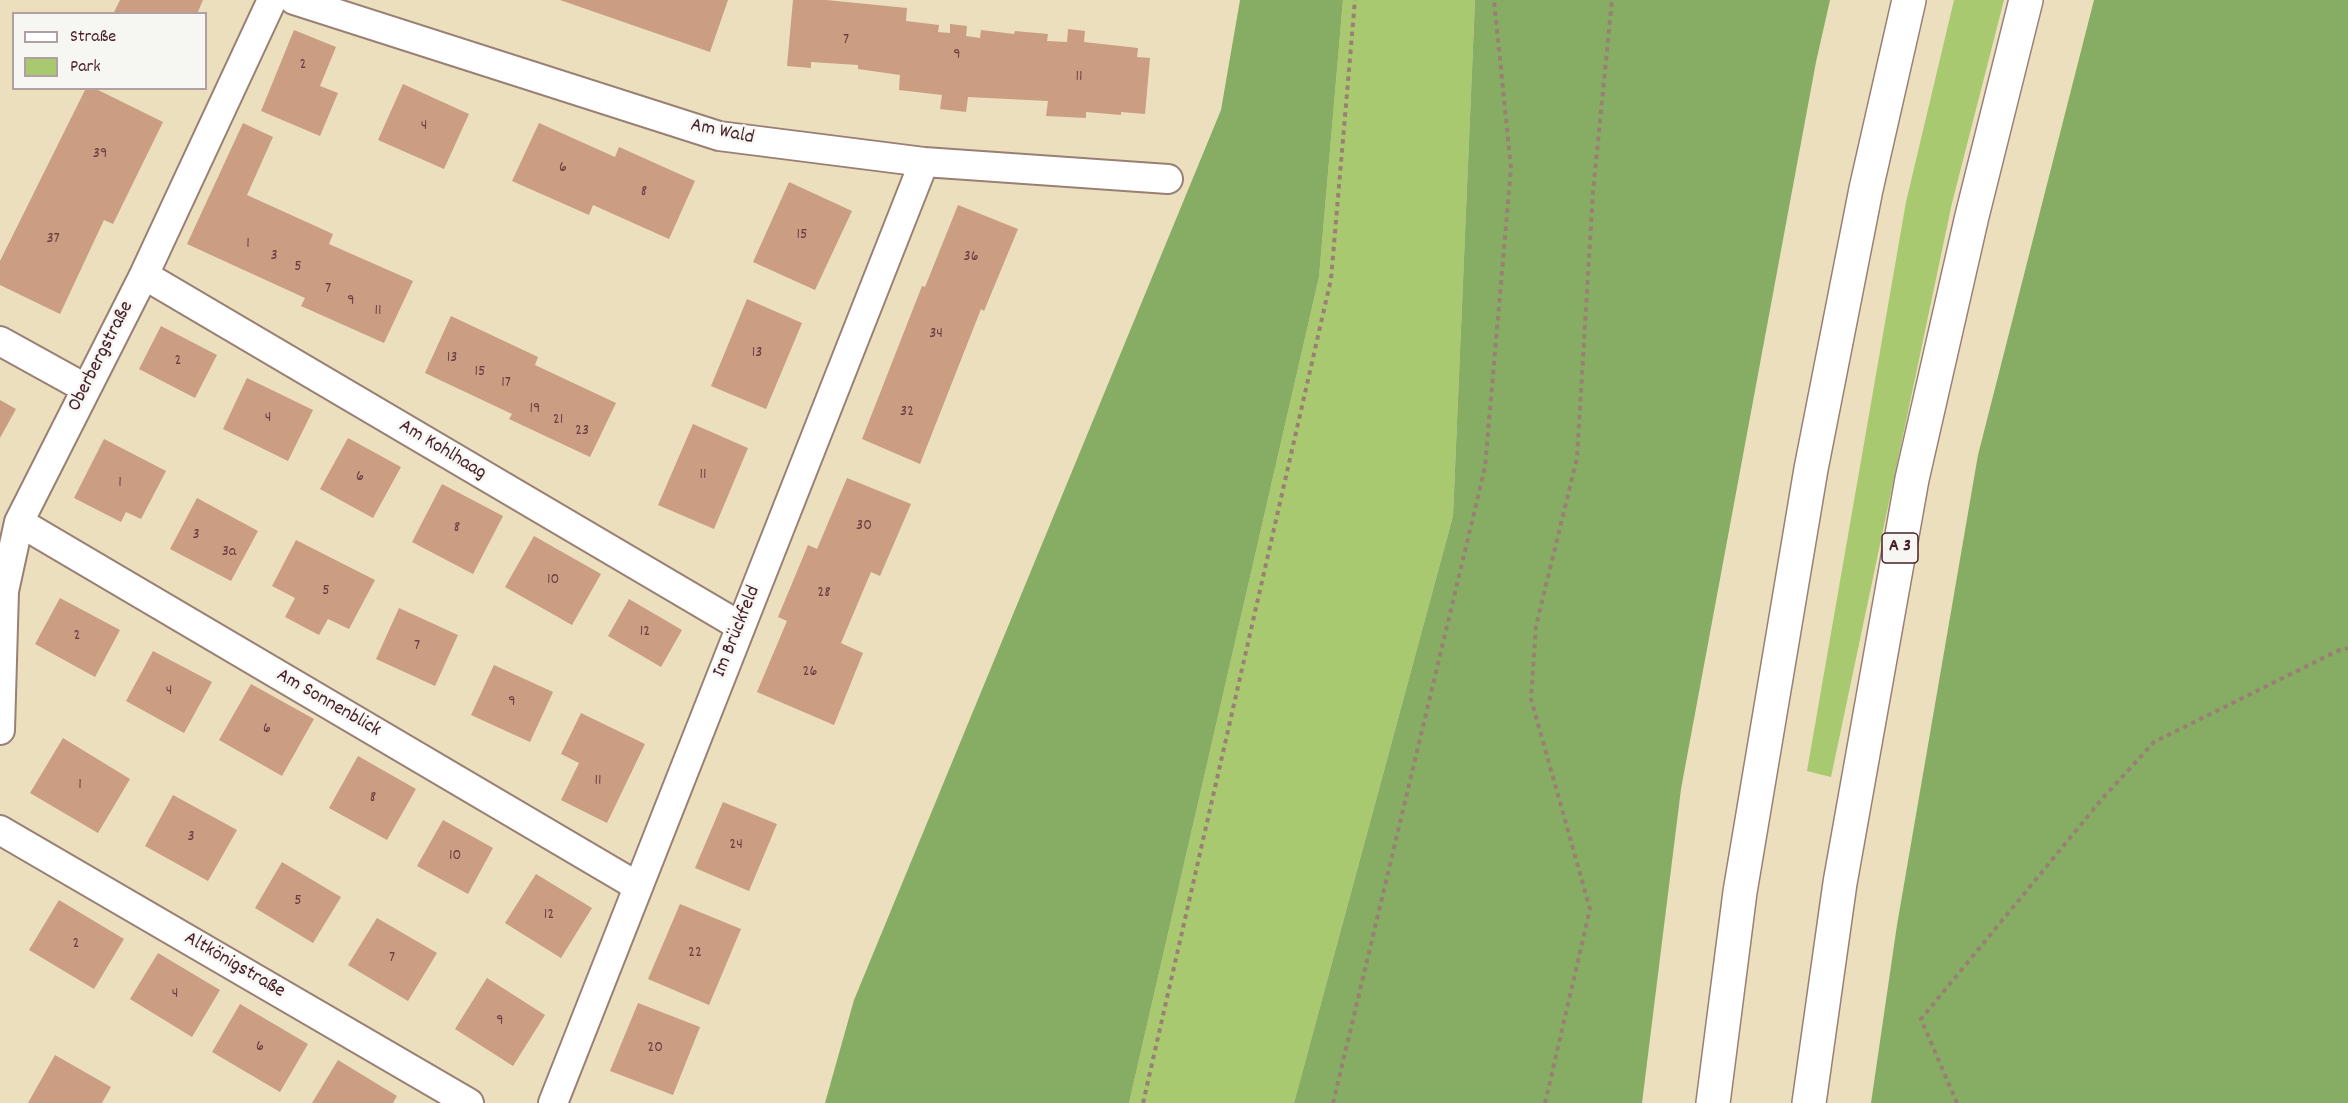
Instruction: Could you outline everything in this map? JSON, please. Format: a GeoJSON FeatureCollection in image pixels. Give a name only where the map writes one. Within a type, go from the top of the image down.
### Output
{"type":"FeatureCollection","features":[{"type":"Feature","properties":{"kind":"highway"},"geometry":{"type":"LineString","coordinates":[[1713,1103],[1740,892],[1811,469],[1866,189],[1909,0]]}},
{"type":"Feature","properties":{"kind":"highway","name":"A 3"},"geometry":{"type":"LineString","coordinates":[[1809,1103],[1839,883],[1912,479],[1972,216],[2026,0]]}},
{"type":"Feature","properties":{"kind":"street","name":"Oberbergstraße"},"geometry":{"type":"LineString","coordinates":[[0,730],[4,591],[19,522],[144,275],[272,0]]}},
{"type":"Feature","properties":{"kind":"street","name":"Am Wald"},"geometry":{"type":"LineString","coordinates":[[294,0],[719,136],[924,162],[1168,179]]}},
{"type":"Feature","properties":{"kind":"street","name":"Im Brückfeld"},"geometry":{"type":"LineString","coordinates":[[553,1103],[924,162]]}},
{"type":"Feature","properties":{"kind":"street","name":"Am Kohlhaag"},"geometry":{"type":"LineString","coordinates":[[144,275],[740,626]]}},
{"type":"Feature","properties":{"kind":"street"},"geometry":{"type":"LineString","coordinates":[[0,341],[86,388]]}},
{"type":"Feature","properties":{"kind":"street","name":"Am Sonnenblick"},"geometry":{"type":"LineString","coordinates":[[19,522],[637,886]]}},
{"type":"Feature","properties":{"kind":"street","name":"Altkönigstraße"},"geometry":{"type":"LineString","coordinates":[[0,830],[468,1103]]}},
{"type":"Feature","properties":{"kind":"path"},"geometry":{"type":"LineString","coordinates":[[1143,1103],[1331,279],[1355,0]]}},
{"type":"Feature","properties":{"kind":"path"},"geometry":{"type":"LineString","coordinates":[[1333,1103],[1485,467],[1511,168],[1494,0]]}},
{"type":"Feature","properties":{"kind":"path"},"geometry":{"type":"LineString","coordinates":[[1545,1103],[1590,909],[1531,699],[1536,626],[1577,458],[1593,192],[1612,0]]}},
{"type":"Feature","properties":{"kind":"path"},"geometry":{"type":"LineString","coordinates":[[1957,1103],[1921,1019],[2102,799],[2154,742],[2337,651],[2348,648]]}},
{"type":"Feature","properties":{"kind":"green space"},"geometry":{"type":"Polygon","coordinates":[[[1240,0],[1343,0],[1319,277],[1129,1103],[825,1103],[854,1000],[1221,110],[1240,0]]]}},
{"type":"Feature","properties":{"kind":"green space"},"geometry":{"type":"Polygon","coordinates":[[[1343,0],[1475,0],[1453,516],[1294,1103],[1129,1103],[1319,277],[1343,0]]]}},
{"type":"Feature","properties":{"kind":"green space"},"geometry":{"type":"Polygon","coordinates":[[[1475,0],[1830,0],[1816,62],[1681,789],[1642,1103],[1294,1103],[1453,516],[1475,0]]]}},
{"type":"Feature","properties":{"kind":"green space"},"geometry":{"type":"Polygon","coordinates":[[[1954,0],[2004,0],[1952,203],[1831,777],[1807,771],[1906,202],[1954,0]]]}},
{"type":"Feature","properties":{"kind":"green space"},"geometry":{"type":"Polygon","coordinates":[[[2094,0],[2348,0],[2348,1103],[1871,1103],[1897,925],[1978,455],[2094,0]]]}},
{"type":"Feature","properties":{"kind":"building"},"geometry":{"type":"Polygon","coordinates":[[[120,0],[203,0],[198,12],[114,12],[120,0]]]}},
{"type":"Feature","properties":{"kind":"building"},"geometry":{"type":"Polygon","coordinates":[[[560,0],[728,0],[710,52],[560,0]]]}},
{"type":"Feature","properties":{"kind":"building"},"geometry":{"type":"Polygon","coordinates":[[[793,0],[826,0],[907,8],[906,21],[939,25],[938,32],[950,33],[950,24],[967,26],[966,36],[980,38],[981,30],[1014,34],[1015,31],[1048,34],[1047,41],[1067,42],[1068,29],[1085,31],[1084,42],[1138,48],[1137,57],[1150,58],[1145,114],[1121,112],[1121,115],[1086,112],[1086,118],[1046,116],[1048,101],[968,97],[966,112],[940,109],[942,95],[899,90],[900,75],[858,69],[858,65],[811,62],[811,68],[787,66],[793,0]]]}},
{"type":"Feature","properties":{"kind":"building"},"geometry":{"type":"Polygon","coordinates":[[[294,30],[336,47],[320,86],[338,93],[320,136],[261,111],[294,30]]]}},
{"type":"Feature","properties":{"kind":"building"},"geometry":{"type":"Polygon","coordinates":[[[403,84],[469,114],[444,169],[378,140],[403,84]]]}},
{"type":"Feature","properties":{"kind":"building"},"geometry":{"type":"Polygon","coordinates":[[[85,90],[98,90],[163,122],[113,224],[104,220],[60,314],[0,285],[0,261],[85,90]]]}},
{"type":"Feature","properties":{"kind":"building"},"geometry":{"type":"Polygon","coordinates":[[[243,123],[273,137],[247,195],[333,234],[329,244],[413,281],[384,343],[301,306],[305,298],[187,244],[243,123]]]}},
{"type":"Feature","properties":{"kind":"building"},"geometry":{"type":"Polygon","coordinates":[[[539,123],[615,157],[619,147],[695,181],[669,239],[593,205],[589,215],[512,181],[539,123]]]}},
{"type":"Feature","properties":{"kind":"building"},"geometry":{"type":"Polygon","coordinates":[[[789,182],[852,211],[815,290],[753,262],[789,182]]]}},
{"type":"Feature","properties":{"kind":"building"},"geometry":{"type":"Polygon","coordinates":[[[958,205],[1018,229],[984,311],[981,309],[920,464],[862,439],[922,286],[925,287],[958,205]]]}},
{"type":"Feature","properties":{"kind":"building"},"geometry":{"type":"Polygon","coordinates":[[[747,299],[802,323],[766,409],[711,386],[747,299]]]}},
{"type":"Feature","properties":{"kind":"building"},"geometry":{"type":"Polygon","coordinates":[[[451,316],[538,357],[535,365],[616,403],[590,457],[509,419],[512,414],[425,373],[451,316]]]}},
{"type":"Feature","properties":{"kind":"building"},"geometry":{"type":"Polygon","coordinates":[[[161,326],[217,355],[195,398],[139,369],[161,326]]]}},
{"type":"Feature","properties":{"kind":"building"},"geometry":{"type":"Polygon","coordinates":[[[247,378],[313,410],[288,461],[223,429],[247,378]]]}},
{"type":"Feature","properties":{"kind":"building"},"geometry":{"type":"Polygon","coordinates":[[[0,400],[16,409],[0,438],[0,400]]]}},
{"type":"Feature","properties":{"kind":"building"},"geometry":{"type":"Polygon","coordinates":[[[693,424],[748,448],[714,529],[658,505],[693,424]]]}},
{"type":"Feature","properties":{"kind":"building"},"geometry":{"type":"Polygon","coordinates":[[[348,438],[401,467],[373,518],[320,489],[348,438]]]}},
{"type":"Feature","properties":{"kind":"building"},"geometry":{"type":"Polygon","coordinates":[[[104,439],[166,471],[141,519],[126,512],[121,522],[74,498],[104,439]]]}},
{"type":"Feature","properties":{"kind":"building"},"geometry":{"type":"Polygon","coordinates":[[[847,478],[911,504],[880,576],[871,572],[841,643],[863,653],[834,725],[757,692],[787,621],[778,617],[808,545],[817,549],[847,478]]]}},
{"type":"Feature","properties":{"kind":"building"},"geometry":{"type":"Polygon","coordinates":[[[442,484],[503,516],[473,574],[412,542],[442,484]]]}},
{"type":"Feature","properties":{"kind":"building"},"geometry":{"type":"Polygon","coordinates":[[[197,498],[258,531],[231,581],[170,549],[197,498]]]}},
{"type":"Feature","properties":{"kind":"building"},"geometry":{"type":"Polygon","coordinates":[[[534,536],[601,574],[572,625],[505,587],[534,536]]]}},
{"type":"Feature","properties":{"kind":"building"},"geometry":{"type":"Polygon","coordinates":[[[296,540],[375,580],[349,629],[328,619],[319,635],[285,617],[295,598],[272,586],[296,540]]]}},
{"type":"Feature","properties":{"kind":"building"},"geometry":{"type":"Polygon","coordinates":[[[60,598],[120,630],[95,677],[35,644],[60,598]]]}},
{"type":"Feature","properties":{"kind":"building"},"geometry":{"type":"Polygon","coordinates":[[[629,599],[682,630],[661,667],[608,636],[629,599]]]}},
{"type":"Feature","properties":{"kind":"building"},"geometry":{"type":"Polygon","coordinates":[[[399,608],[458,635],[435,686],[376,659],[399,608]]]}},
{"type":"Feature","properties":{"kind":"building"},"geometry":{"type":"Polygon","coordinates":[[[153,651],[212,682],[184,733],[126,701],[153,651]]]}},
{"type":"Feature","properties":{"kind":"building"},"geometry":{"type":"Polygon","coordinates":[[[494,665],[553,692],[530,742],[471,715],[494,665]]]}},
{"type":"Feature","properties":{"kind":"building"},"geometry":{"type":"Polygon","coordinates":[[[251,684],[314,719],[282,776],[219,740],[251,684]]]}},
{"type":"Feature","properties":{"kind":"building"},"geometry":{"type":"Polygon","coordinates":[[[581,713],[645,744],[607,823],[561,800],[579,763],[561,754],[581,713]]]}},
{"type":"Feature","properties":{"kind":"building"},"geometry":{"type":"Polygon","coordinates":[[[63,738],[130,779],[98,833],[30,793],[63,738]]]}},
{"type":"Feature","properties":{"kind":"building"},"geometry":{"type":"Polygon","coordinates":[[[358,756],[416,789],[387,840],[329,808],[358,756]]]}},
{"type":"Feature","properties":{"kind":"building"},"geometry":{"type":"Polygon","coordinates":[[[173,795],[237,830],[208,881],[145,846],[173,795]]]}},
{"type":"Feature","properties":{"kind":"building"},"geometry":{"type":"Polygon","coordinates":[[[723,802],[777,824],[749,891],[695,868],[723,802]]]}},
{"type":"Feature","properties":{"kind":"building"},"geometry":{"type":"Polygon","coordinates":[[[443,820],[493,848],[468,894],[417,866],[443,820]]]}},
{"type":"Feature","properties":{"kind":"building"},"geometry":{"type":"Polygon","coordinates":[[[282,862],[341,897],[313,943],[255,908],[282,862]]]}},
{"type":"Feature","properties":{"kind":"building"},"geometry":{"type":"Polygon","coordinates":[[[536,874],[592,908],[561,958],[505,923],[536,874]]]}},
{"type":"Feature","properties":{"kind":"building"},"geometry":{"type":"Polygon","coordinates":[[[59,900],[124,939],[94,989],[29,950],[59,900]]]}},
{"type":"Feature","properties":{"kind":"building"},"geometry":{"type":"Polygon","coordinates":[[[680,904],[741,929],[709,1005],[648,979],[680,904]]]}},
{"type":"Feature","properties":{"kind":"building"},"geometry":{"type":"Polygon","coordinates":[[[377,918],[437,953],[408,1001],[348,965],[377,918]]]}},
{"type":"Feature","properties":{"kind":"building"},"geometry":{"type":"Polygon","coordinates":[[[158,953],[220,990],[192,1037],[130,999],[158,953]]]}},
{"type":"Feature","properties":{"kind":"building"},"geometry":{"type":"Polygon","coordinates":[[[487,978],[545,1015],[513,1066],[455,1029],[487,978]]]}},
{"type":"Feature","properties":{"kind":"building"},"geometry":{"type":"Polygon","coordinates":[[[638,1003],[700,1027],[673,1095],[610,1071],[638,1003]]]}},
{"type":"Feature","properties":{"kind":"building"},"geometry":{"type":"Polygon","coordinates":[[[240,1004],[308,1044],[280,1092],[212,1052],[240,1004]]]}},
{"type":"Feature","properties":{"kind":"building"},"geometry":{"type":"Polygon","coordinates":[[[55,1055],[111,1087],[102,1103],[28,1103],[55,1055]]]}},
{"type":"Feature","properties":{"kind":"building"},"geometry":{"type":"Polygon","coordinates":[[[338,1060],[397,1096],[393,1103],[312,1103],[338,1060]]]}}]}
